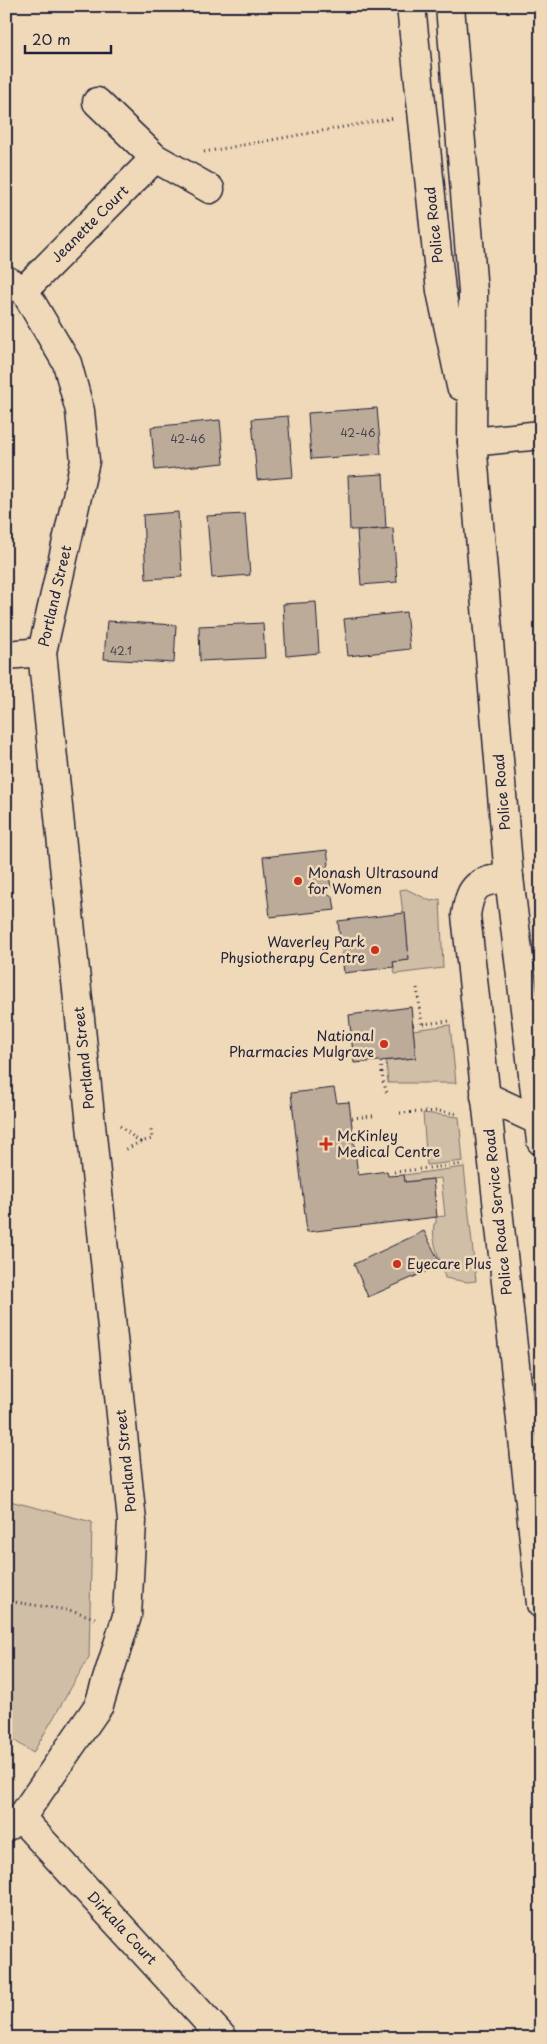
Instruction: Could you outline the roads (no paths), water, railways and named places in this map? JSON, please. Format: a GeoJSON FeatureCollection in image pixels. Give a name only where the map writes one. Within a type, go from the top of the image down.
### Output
{"type":"FeatureCollection","features":[{"type":"Feature","properties":{"kind":"street","name":"Police Road"},"geometry":{"type":"LineString","coordinates":[[411,6],[441,291],[472,442]]}},
{"type":"Feature","properties":{"kind":"street","name":"Police Road"},"geometry":{"type":"LineString","coordinates":[[450,6],[473,292],[472,442],[509,877],[540,1131]]}},
{"type":"Feature","properties":{"kind":"street"},"geometry":{"type":"LineString","coordinates":[[97,102],[157,159],[210,188]]}},
{"type":"Feature","properties":{"kind":"street","name":"Jeanette Court"},"geometry":{"type":"LineString","coordinates":[[15,285],[157,159]]}},
{"type":"Feature","properties":{"kind":"street","name":"Portland Street"},"geometry":{"type":"LineString","coordinates":[[14,1823],[99,1705],[127,1616],[132,1521],[42,652],[85,461],[80,411],[66,363],[15,285]]}},
{"type":"Feature","properties":{"kind":"street"},"geometry":{"type":"LineString","coordinates":[[472,442],[541,435]]}},
{"type":"Feature","properties":{"kind":"street"},"geometry":{"type":"LineString","coordinates":[[6,655],[42,652]]}},
{"type":"Feature","properties":{"kind":"street","name":"Police Road Service Road"},"geometry":{"type":"LineString","coordinates":[[509,877],[484,881],[478,884],[468,901],[466,915],[541,1604]]}},
{"type":"Feature","properties":{"kind":"street"},"geometry":{"type":"LineString","coordinates":[[485,1096],[540,1131]]}},
{"type":"Feature","properties":{"kind":"street","name":"Dirkala Court"},"geometry":{"type":"LineString","coordinates":[[14,1823],[223,2038]]}},
{"type":"Feature","properties":{"kind":"place","name":"Monash Ultrasound for Women"},"geometry":{"type":"Point","coordinates":[298,881]}},
{"type":"Feature","properties":{"kind":"place","name":"Waverley Park Physiotherapy Centre"},"geometry":{"type":"Point","coordinates":[375,950]}},
{"type":"Feature","properties":{"kind":"place","name":"National Pharmacies Mulgrave"},"geometry":{"type":"Point","coordinates":[384,1044]}},
{"type":"Feature","properties":{"kind":"place","name":"McKinley Medical Centre"},"geometry":{"type":"Point","coordinates":[326,1144]}},
{"type":"Feature","properties":{"kind":"place","name":"Eyecare Plus"},"geometry":{"type":"Point","coordinates":[397,1264]}}]}
